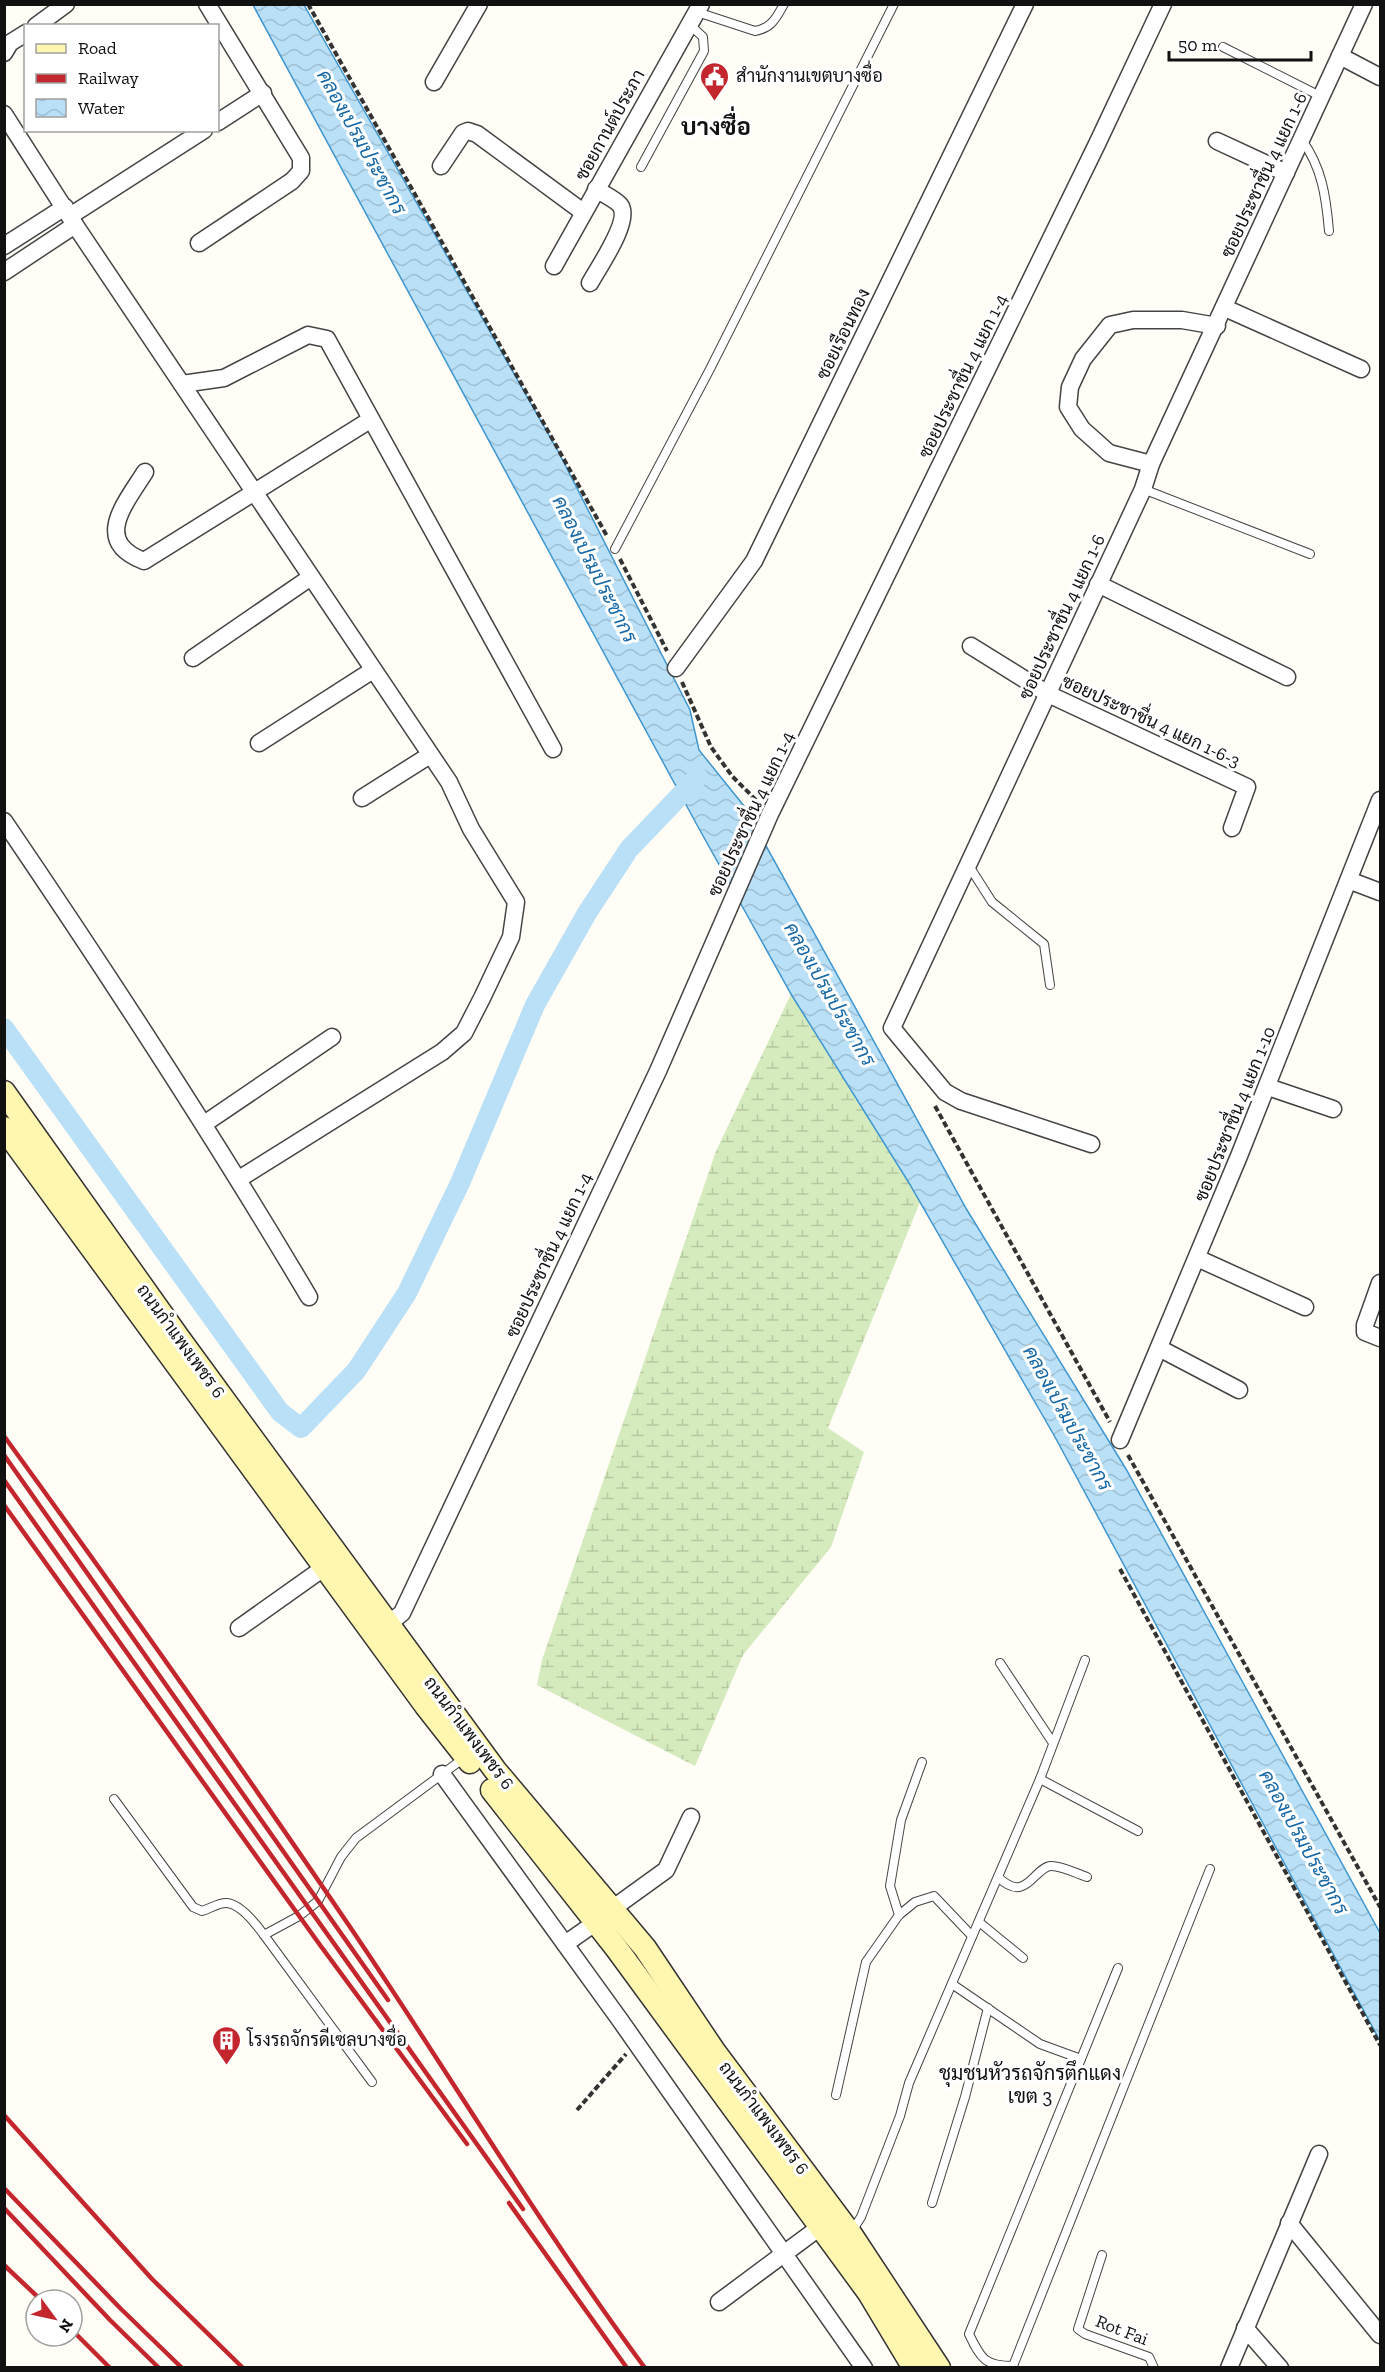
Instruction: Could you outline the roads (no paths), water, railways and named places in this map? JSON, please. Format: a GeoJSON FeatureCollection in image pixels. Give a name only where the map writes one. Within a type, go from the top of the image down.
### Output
{"type":"FeatureCollection","features":[{"type":"Feature","properties":{"kind":"street"},"geometry":{"type":"LineString","coordinates":[[39,24],[66,4]]}},
{"type":"Feature","properties":{"kind":"street"},"geometry":{"type":"LineString","coordinates":[[199,243],[292,181],[301,171],[301,158],[207,4]]}},
{"type":"Feature","properties":{"kind":"street"},"geometry":{"type":"LineString","coordinates":[[434,82],[479,4]]}},
{"type":"Feature","properties":{"kind":"street","name":"ซอยเรือนทอง"},"geometry":{"type":"LineString","coordinates":[[676,668],[754,561],[1025,4]]}},
{"type":"Feature","properties":{"kind":"street","name":"ซอยประชาชื่น 4 แยก 1-4"},"geometry":{"type":"LineString","coordinates":[[382,1630],[402,1613],[653,1082],[770,814],[1163,4]]}},
{"type":"Feature","properties":{"kind":"street","name":"ซอยประชาชื่น 4 แยก 1-6"},"geometry":{"type":"LineString","coordinates":[[1091,1144],[961,1101],[945,1092],[892,1028],[1143,489],[1151,464],[1322,97],[1340,56],[1357,6]]}},
{"type":"Feature","properties":{"kind":"street","name":"ซอยกานต์ประภา"},"geometry":{"type":"LineString","coordinates":[[554,267],[696,13]]}},
{"type":"Feature","properties":{"kind":"street"},"geometry":{"type":"LineString","coordinates":[[4,53],[10,43],[24,34]]}},
{"type":"Feature","properties":{"kind":"street"},"geometry":{"type":"LineString","coordinates":[[1340,56],[1380,77]]}},
{"type":"Feature","properties":{"kind":"street"},"geometry":{"type":"LineString","coordinates":[[219,121],[263,93]]}},
{"type":"Feature","properties":{"kind":"street"},"geometry":{"type":"LineString","coordinates":[[4,114],[430,754],[448,782],[471,830],[516,902],[511,937],[464,1033],[442,1052],[239,1179]]}},
{"type":"Feature","properties":{"kind":"street"},"geometry":{"type":"LineString","coordinates":[[441,166],[463,133],[468,131],[477,134],[583,212]]}},
{"type":"Feature","properties":{"kind":"street"},"geometry":{"type":"LineString","coordinates":[[4,272],[70,216],[201,132]]}},
{"type":"Feature","properties":{"kind":"street"},"geometry":{"type":"LineString","coordinates":[[1218,141],[1286,173]]}},
{"type":"Feature","properties":{"kind":"street"},"geometry":{"type":"LineString","coordinates":[[590,283],[621,227],[624,214],[620,205],[596,189]]}},
{"type":"Feature","properties":{"kind":"street"},"geometry":{"type":"LineString","coordinates":[[4,246],[70,216]]}},
{"type":"Feature","properties":{"kind":"street"},"geometry":{"type":"LineString","coordinates":[[1225,308],[1361,369]]}},
{"type":"Feature","properties":{"kind":"street"},"geometry":{"type":"LineString","coordinates":[[1151,464],[1108,453],[1082,429],[1068,407],[1070,387],[1083,359],[1110,326],[1133,320],[1182,320],[1217,326]]}},
{"type":"Feature","properties":{"kind":"street"},"geometry":{"type":"LineString","coordinates":[[183,384],[224,378],[308,335],[318,335],[327,339],[553,749]]}},
{"type":"Feature","properties":{"kind":"street"},"geometry":{"type":"LineString","coordinates":[[145,472],[116,523],[116,540],[121,547],[128,555],[144,561],[370,420]]}},
{"type":"Feature","properties":{"kind":"street"},"geometry":{"type":"LineString","coordinates":[[193,658],[311,577]]}},
{"type":"Feature","properties":{"kind":"street"},"geometry":{"type":"LineString","coordinates":[[1098,584],[1287,676]]}},
{"type":"Feature","properties":{"kind":"street","name":"ซอยประชาชื่น 4 แยก 1-6-3"},"geometry":{"type":"LineString","coordinates":[[971,646],[1047,694],[1247,787],[1233,828]]}},
{"type":"Feature","properties":{"kind":"street"},"geometry":{"type":"LineString","coordinates":[[259,743],[373,670]]}},
{"type":"Feature","properties":{"kind":"street"},"geometry":{"type":"LineString","coordinates":[[362,798],[430,754]]}},
{"type":"Feature","properties":{"kind":"street","name":"ซอยประชาชื่น 4 แยก 1-10"},"geometry":{"type":"LineString","coordinates":[[1120,1440],[1268,1087],[1351,881],[1380,800]]}},
{"type":"Feature","properties":{"kind":"street"},"geometry":{"type":"LineString","coordinates":[[4,821],[204,1124],[309,1297]]}},
{"type":"Feature","properties":{"kind":"street"},"geometry":{"type":"LineString","coordinates":[[1351,881],[1380,892]]}},
{"type":"Feature","properties":{"kind":"street"},"geometry":{"type":"LineString","coordinates":[[204,1124],[332,1036]]}},
{"type":"Feature","properties":{"kind":"street"},"geometry":{"type":"LineString","coordinates":[[1268,1087],[1332,1109]]}},
{"type":"Feature","properties":{"kind":"street","name":"ถนนกำแพงเพชร 6"},"geometry":{"type":"LineString","coordinates":[[4,1092],[382,1630],[466,1756],[603,1916],[645,1948],[714,2051],[850,2234],[939,2367]]}},
{"type":"Feature","properties":{"kind":"street","name":"ถนนกำแพงเพชร 6"},"geometry":{"type":"LineString","coordinates":[[4,1128],[325,1567],[382,1630],[495,1770],[603,1916],[868,2293],[914,2367]]}},
{"type":"Feature","properties":{"kind":"street"},"geometry":{"type":"LineString","coordinates":[[1197,1258],[1305,1307]]}},
{"type":"Feature","properties":{"kind":"street"},"geometry":{"type":"LineString","coordinates":[[1373,1335],[1365,1325],[1380,1283]]}},
{"type":"Feature","properties":{"kind":"street"},"geometry":{"type":"LineString","coordinates":[[1159,1348],[1239,1390]]}},
{"type":"Feature","properties":{"kind":"street"},"geometry":{"type":"LineString","coordinates":[[239,1628],[325,1567]]}},
{"type":"Feature","properties":{"kind":"street"},"geometry":{"type":"LineString","coordinates":[[442,1774],[636,2042],[864,2367]]}},
{"type":"Feature","properties":{"kind":"street"},"geometry":{"type":"LineString","coordinates":[[566,1944],[666,1869],[691,1817]]}},
{"type":"Feature","properties":{"kind":"street"},"geometry":{"type":"LineString","coordinates":[[1229,2367],[1319,2154]]}},
{"type":"Feature","properties":{"kind":"street"},"geometry":{"type":"LineString","coordinates":[[1289,2223],[1380,2335]]}},
{"type":"Feature","properties":{"kind":"street"},"geometry":{"type":"LineString","coordinates":[[719,2302],[820,2227]]}},
{"type":"Feature","properties":{"kind":"street"},"geometry":{"type":"LineString","coordinates":[[1245,2328],[1280,2367]]}},
{"type":"Feature","properties":{"kind":"lane"},"geometry":{"type":"LineString","coordinates":[[696,13],[755,31],[773,24],[784,4]]}},
{"type":"Feature","properties":{"kind":"lane"},"geometry":{"type":"LineString","coordinates":[[615,549],[710,369],[894,4]]}},
{"type":"Feature","properties":{"kind":"lane"},"geometry":{"type":"LineString","coordinates":[[642,167],[705,51],[696,13]]}},
{"type":"Feature","properties":{"kind":"lane"},"geometry":{"type":"LineString","coordinates":[[1224,47],[1322,97]]}},
{"type":"Feature","properties":{"kind":"lane"},"geometry":{"type":"LineString","coordinates":[[1301,139],[1319,169],[1325,189],[1329,231]]}},
{"type":"Feature","properties":{"kind":"lane"},"geometry":{"type":"LineString","coordinates":[[1143,489],[1310,554]]}},
{"type":"Feature","properties":{"kind":"lane"},"geometry":{"type":"LineString","coordinates":[[968,865],[992,902],[1044,944],[1050,985]]}},
{"type":"Feature","properties":{"kind":"lane"},"geometry":{"type":"LineString","coordinates":[[850,2234],[861,2217],[900,2116],[909,2083],[1040,1779],[1085,1660]]}},
{"type":"Feature","properties":{"kind":"lane"},"geometry":{"type":"LineString","coordinates":[[1000,1663],[1053,1743]]}},
{"type":"Feature","properties":{"kind":"lane"},"geometry":{"type":"LineString","coordinates":[[264,1935],[309,1910],[318,1901],[341,1857],[356,1839],[466,1756]]}},
{"type":"Feature","properties":{"kind":"lane"},"geometry":{"type":"LineString","coordinates":[[899,1915],[890,1886],[901,1820],[922,1762]]}},
{"type":"Feature","properties":{"kind":"lane"},"geometry":{"type":"LineString","coordinates":[[1040,1779],[1138,1831]]}},
{"type":"Feature","properties":{"kind":"lane"},"geometry":{"type":"LineString","coordinates":[[114,1799],[193,1907],[202,1911],[221,1904],[231,1905],[250,1918],[372,2082]]}},
{"type":"Feature","properties":{"kind":"lane"},"geometry":{"type":"LineString","coordinates":[[998,1877],[1004,1882],[1019,1887],[1032,1882],[1041,1870],[1052,1866],[1087,1877]]}},
{"type":"Feature","properties":{"kind":"lane"},"geometry":{"type":"LineString","coordinates":[[1118,1968],[969,2334],[979,2355],[994,2366],[1013,2366],[1210,1869]]}},
{"type":"Feature","properties":{"kind":"lane"},"geometry":{"type":"LineString","coordinates":[[836,2094],[866,1962],[899,1915],[915,1902],[934,1896],[972,1936]]}},
{"type":"Feature","properties":{"kind":"lane"},"geometry":{"type":"LineString","coordinates":[[979,1922],[1023,1958]]}},
{"type":"Feature","properties":{"kind":"lane"},"geometry":{"type":"LineString","coordinates":[[952,1984],[1040,2044],[1081,2059]]}},
{"type":"Feature","properties":{"kind":"lane"},"geometry":{"type":"LineString","coordinates":[[932,2203],[988,2008]]}},
{"type":"Feature","properties":{"kind":"lane","name":"Rot Fai"},"geometry":{"type":"LineString","coordinates":[[1102,2255],[1078,2322],[1078,2329],[1084,2334],[1149,2357],[1154,2367]]}},
{"type":"Feature","properties":{"kind":"water","name":"คลองเปรมประชากร"},"geometry":{"type":"Polygon","coordinates":[[[253,5],[304,5],[558,451],[690,710],[699,750],[744,806],[967,1210],[1126,1469],[1380,1933],[1380,2041],[1055,1437],[909,1183],[791,994],[697,825],[253,5]]]}},
{"type":"Feature","properties":{"kind":"waterway"},"geometry":{"type":"LineString","coordinates":[[4,1028],[280,1412],[301,1428],[356,1371],[407,1293],[460,1183],[535,1005],[587,913],[629,849],[698,777]]}},
{"type":"Feature","properties":{"kind":"railway"},"geometry":{"type":"LineString","coordinates":[[4,1436],[178,1678],[306,1862],[568,2259],[645,2368]]}},
{"type":"Feature","properties":{"kind":"railway"},"geometry":{"type":"LineString","coordinates":[[4,1455],[388,2000]]}},
{"type":"Feature","properties":{"kind":"railway"},"geometry":{"type":"LineString","coordinates":[[4,1480],[523,2209]]}},
{"type":"Feature","properties":{"kind":"railway"},"geometry":{"type":"LineString","coordinates":[[4,1505],[320,1945],[467,2144]]}},
{"type":"Feature","properties":{"kind":"railway"},"geometry":{"type":"LineString","coordinates":[[4,2115],[152,2279],[243,2368]]}},
{"type":"Feature","properties":{"kind":"railway"},"geometry":{"type":"LineString","coordinates":[[4,2188],[120,2308],[182,2368]]}},
{"type":"Feature","properties":{"kind":"railway"},"geometry":{"type":"LineString","coordinates":[[509,2203],[627,2368]]}},
{"type":"Feature","properties":{"kind":"railway"},"geometry":{"type":"LineString","coordinates":[[4,2208],[159,2368]]}},
{"type":"Feature","properties":{"kind":"railway"},"geometry":{"type":"LineString","coordinates":[[4,2265],[28,2288]]}},
{"type":"Feature","properties":{"kind":"railway"},"geometry":{"type":"LineString","coordinates":[[84,2342],[110,2368]]}},
{"type":"Feature","properties":{"kind":"place","name":"สำนักงานเขตบางซื่อ"},"geometry":{"type":"Point","coordinates":[715,102]}},
{"type":"Feature","properties":{"kind":"place","name":"โรงรถจักรดีเซลบางซื่อ"},"geometry":{"type":"Point","coordinates":[226,2066]}},
{"type":"Feature","properties":{"kind":"district","name":"บางซื่อ"},"geometry":{"type":"Point","coordinates":[716,126]}},
{"type":"Feature","properties":{"kind":"district","name":"ชุมชนหัวรถจักรตึกแดง เขต 3"},"geometry":{"type":"Point","coordinates":[1030,2084]}}]}
